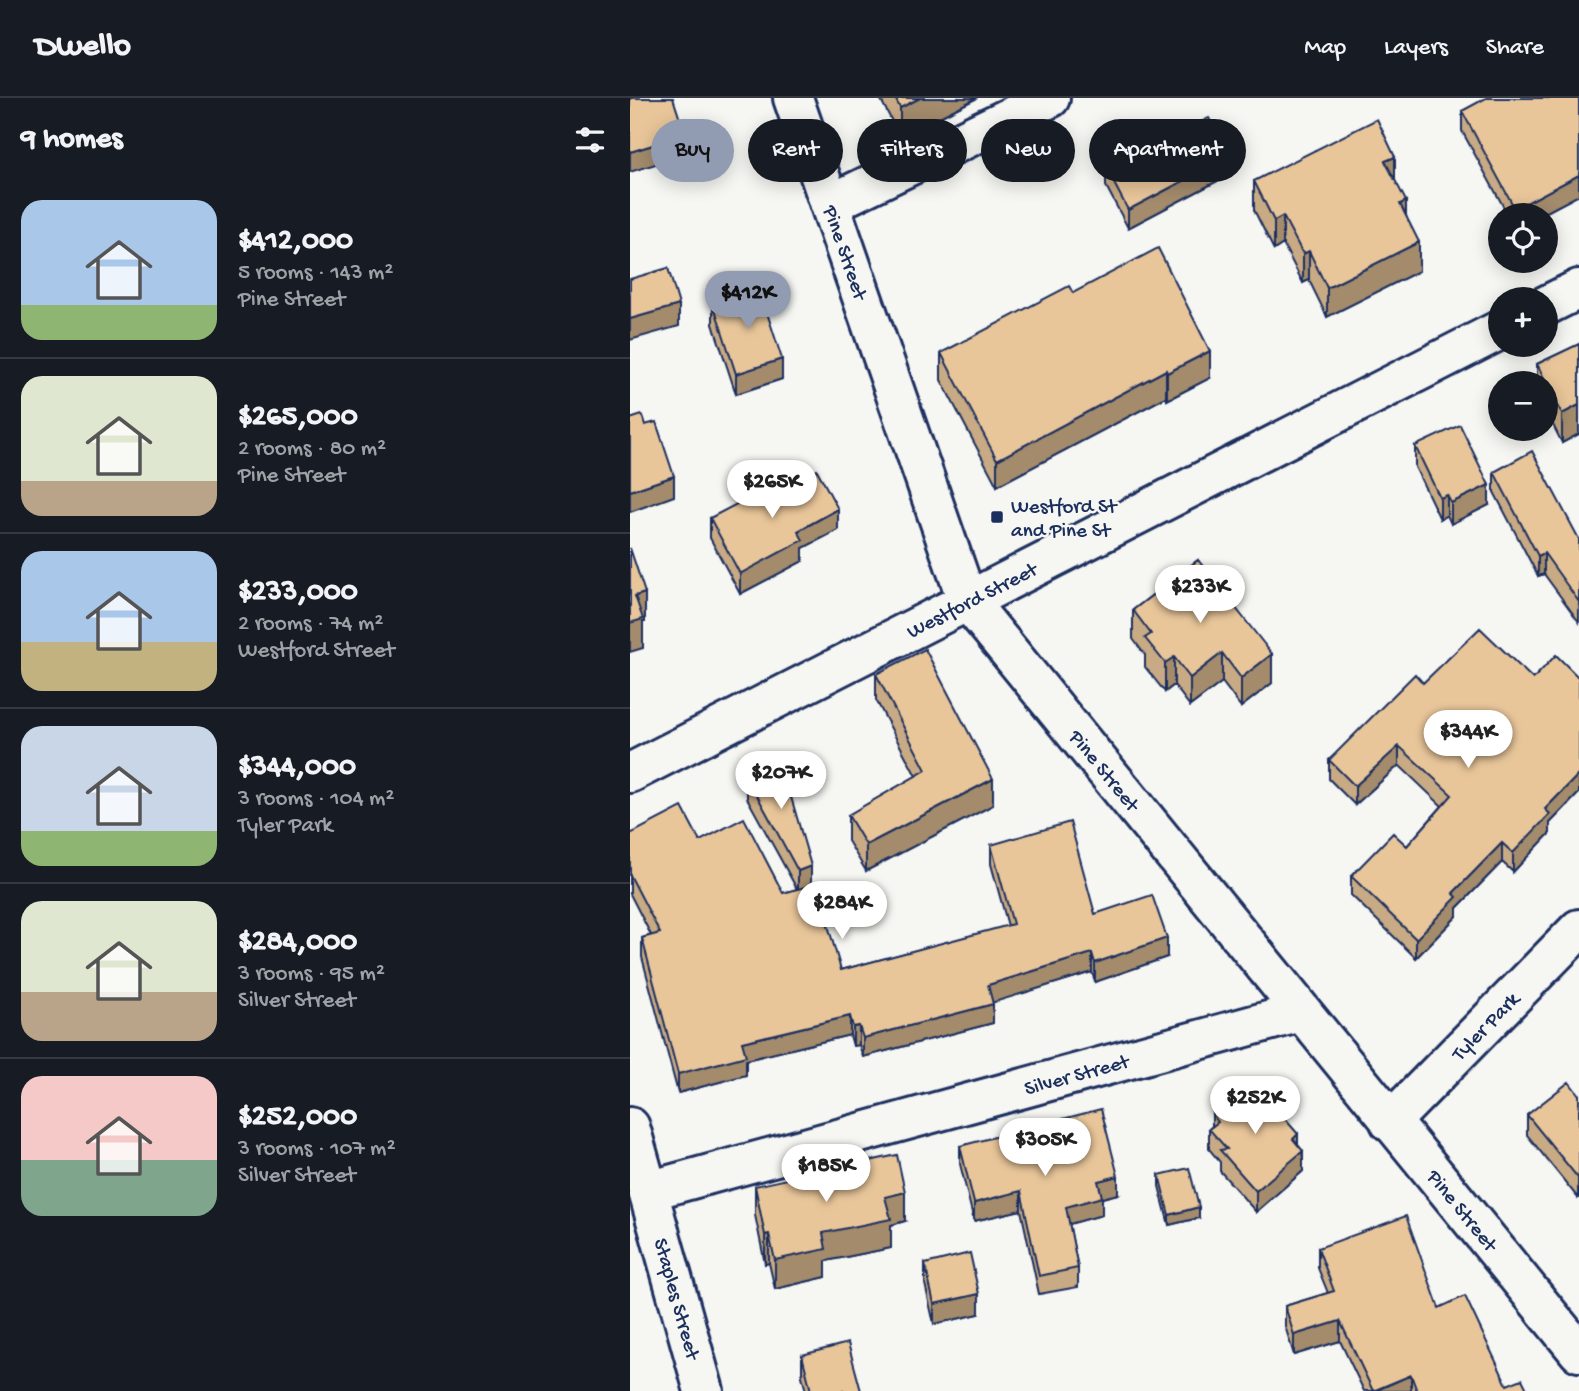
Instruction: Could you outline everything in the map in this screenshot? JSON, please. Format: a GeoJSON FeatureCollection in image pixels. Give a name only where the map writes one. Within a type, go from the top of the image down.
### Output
{"type":"FeatureCollection","features":[{"type":"Feature","properties":{"kind":"street","name":"Pine Street"},"geometry":{"type":"LineString","coordinates":[[793,98],[967,600],[1579,1352]]}},
{"type":"Feature","properties":{"kind":"street"},"geometry":{"type":"LineString","coordinates":[[830,205],[1050,98]]}},
{"type":"Feature","properties":{"kind":"street"},"geometry":{"type":"LineString","coordinates":[[1558,300],[1579,289]]}},
{"type":"Feature","properties":{"kind":"street","name":"Westford Street"},"geometry":{"type":"LineString","coordinates":[[630,773],[1488,336]]}},
{"type":"Feature","properties":{"kind":"street","name":"Tyler Park"},"geometry":{"type":"LineString","coordinates":[[1390,1122],[1579,929]]}},
{"type":"Feature","properties":{"kind":"street","name":"Silver Street"},"geometry":{"type":"LineString","coordinates":[[648,1191],[1301,1012]]}},
{"type":"Feature","properties":{"kind":"street","name":"Staples Street"},"geometry":{"type":"LineString","coordinates":[[630,1127],[704,1391]]}},
{"type":"Feature","properties":{"kind":"building"},"geometry":{"type":"Polygon","coordinates":[[[630,98],[673,98],[680,119],[651,119],[651,146],[630,152],[630,98]]]}},
{"type":"Feature","properties":{"kind":"building"},"geometry":{"type":"Polygon","coordinates":[[[895,98],[920,98],[900,108],[895,98]]]}},
{"type":"Feature","properties":{"kind":"building"},"geometry":{"type":"Polygon","coordinates":[[[1486,98],[1579,98],[1579,175],[1526,203],[1512,203],[1462,111],[1486,98]]]}},
{"type":"Feature","properties":{"kind":"building"},"geometry":{"type":"Polygon","coordinates":[[[1377,119],[1395,157],[1385,161],[1406,201],[1400,204],[1419,242],[1327,288],[1309,251],[1303,254],[1283,216],[1274,221],[1254,181],[1377,119]]]}},
{"type":"Feature","properties":{"kind":"building"},"geometry":{"type":"Polygon","coordinates":[[[1113,182],[1181,182],[1128,210],[1113,182]]]}},
{"type":"Feature","properties":{"kind":"building"},"geometry":{"type":"Polygon","coordinates":[[[1158,248],[1210,351],[1167,373],[1166,370],[997,460],[941,353],[1069,286],[1073,293],[1158,248]]]}},
{"type":"Feature","properties":{"kind":"building"},"geometry":{"type":"Polygon","coordinates":[[[668,268],[679,305],[630,319],[630,279],[668,268]]]}},
{"type":"Feature","properties":{"kind":"building"},"geometry":{"type":"Polygon","coordinates":[[[759,288],[782,359],[736,374],[713,303],[759,288]]]}},
{"type":"Feature","properties":{"kind":"building"},"geometry":{"type":"Polygon","coordinates":[[[1579,344],[1579,405],[1562,414],[1558,406],[1558,371],[1540,371],[1537,364],[1558,357],[1558,354],[1579,344]]]}},
{"type":"Feature","properties":{"kind":"building"},"geometry":{"type":"Polygon","coordinates":[[[642,415],[645,425],[656,422],[674,476],[630,491],[630,419],[642,415]]]}},
{"type":"Feature","properties":{"kind":"building"},"geometry":{"type":"Polygon","coordinates":[[[1460,425],[1489,485],[1451,503],[1447,495],[1440,498],[1415,446],[1460,425]]]}},
{"type":"Feature","properties":{"kind":"building"},"geometry":{"type":"Polygon","coordinates":[[[1532,451],[1579,539],[1579,602],[1544,553],[1538,556],[1494,472],[1532,451]]]}},
{"type":"Feature","properties":{"kind":"building"},"geometry":{"type":"Polygon","coordinates":[[[817,470],[838,509],[798,531],[803,540],[740,574],[710,518],[773,485],[776,492],[817,470]]]}},
{"type":"Feature","properties":{"kind":"building"},"geometry":{"type":"Polygon","coordinates":[[[630,548],[645,593],[635,596],[643,619],[630,623],[630,548]]]}},
{"type":"Feature","properties":{"kind":"building"},"geometry":{"type":"Polygon","coordinates":[[[1198,560],[1272,654],[1241,678],[1222,653],[1190,678],[1174,657],[1165,663],[1145,638],[1151,634],[1133,610],[1198,560]]]}},
{"type":"Feature","properties":{"kind":"building"},"geometry":{"type":"Polygon","coordinates":[[[1480,628],[1533,679],[1556,655],[1579,678],[1579,774],[1545,809],[1550,814],[1513,853],[1502,843],[1453,893],[1457,897],[1416,939],[1351,876],[1393,833],[1407,846],[1452,795],[1399,746],[1355,786],[1329,760],[1415,674],[1423,683],[1480,628]]]}},
{"type":"Feature","properties":{"kind":"building"},"geometry":{"type":"Polygon","coordinates":[[[925,649],[993,779],[866,845],[848,815],[926,770],[876,674],[925,649]]]}},
{"type":"Feature","properties":{"kind":"building"},"geometry":{"type":"Polygon","coordinates":[[[780,759],[811,866],[798,871],[747,777],[780,759]]]}},
{"type":"Feature","properties":{"kind":"building"},"geometry":{"type":"Polygon","coordinates":[[[682,807],[700,841],[744,818],[783,893],[816,884],[841,970],[1013,924],[991,845],[1070,822],[1095,914],[1152,895],[1167,938],[1095,963],[1092,953],[988,985],[993,1004],[863,1038],[859,1026],[853,1027],[850,1016],[742,1042],[746,1056],[678,1074],[642,938],[660,933],[630,875],[630,834],[682,807]]]}},
{"type":"Feature","properties":{"kind":"building"},"geometry":{"type":"Polygon","coordinates":[[[1251,1080],[1298,1134],[1293,1139],[1303,1151],[1256,1191],[1220,1150],[1227,1149],[1209,1129],[1218,1122],[1212,1114],[1251,1080]]]}},
{"type":"Feature","properties":{"kind":"building"},"geometry":{"type":"Polygon","coordinates":[[[1569,1082],[1579,1095],[1578,1178],[1527,1115],[1569,1082]]]}},
{"type":"Feature","properties":{"kind":"building"},"geometry":{"type":"Polygon","coordinates":[[[1101,1109],[1118,1176],[1098,1181],[1102,1197],[1066,1207],[1078,1268],[1039,1276],[1021,1191],[974,1203],[960,1146],[1101,1109]]]}},
{"type":"Feature","properties":{"kind":"building"},"geometry":{"type":"Polygon","coordinates":[[[897,1155],[905,1192],[885,1197],[891,1219],[823,1233],[826,1249],[775,1260],[769,1234],[765,1235],[755,1186],[897,1155]]]}},
{"type":"Feature","properties":{"kind":"building"},"geometry":{"type":"Polygon","coordinates":[[[1189,1168],[1199,1207],[1169,1215],[1159,1175],[1189,1168]]]}},
{"type":"Feature","properties":{"kind":"building"},"geometry":{"type":"Polygon","coordinates":[[[1406,1216],[1439,1308],[1465,1296],[1507,1385],[1522,1379],[1528,1391],[1417,1391],[1411,1375],[1373,1391],[1340,1321],[1294,1335],[1285,1306],[1334,1291],[1318,1248],[1406,1216]]]}},
{"type":"Feature","properties":{"kind":"building"},"geometry":{"type":"Polygon","coordinates":[[[970,1253],[979,1294],[934,1304],[925,1264],[970,1253]]]}},
{"type":"Feature","properties":{"kind":"building"},"geometry":{"type":"Polygon","coordinates":[[[848,1343],[861,1391],[811,1391],[802,1355],[848,1343]]]}},
{"type":"Feature","properties":{"kind":"place","name":"Westford St and Pine St"},"geometry":{"type":"Point","coordinates":[997,517]}}]}
